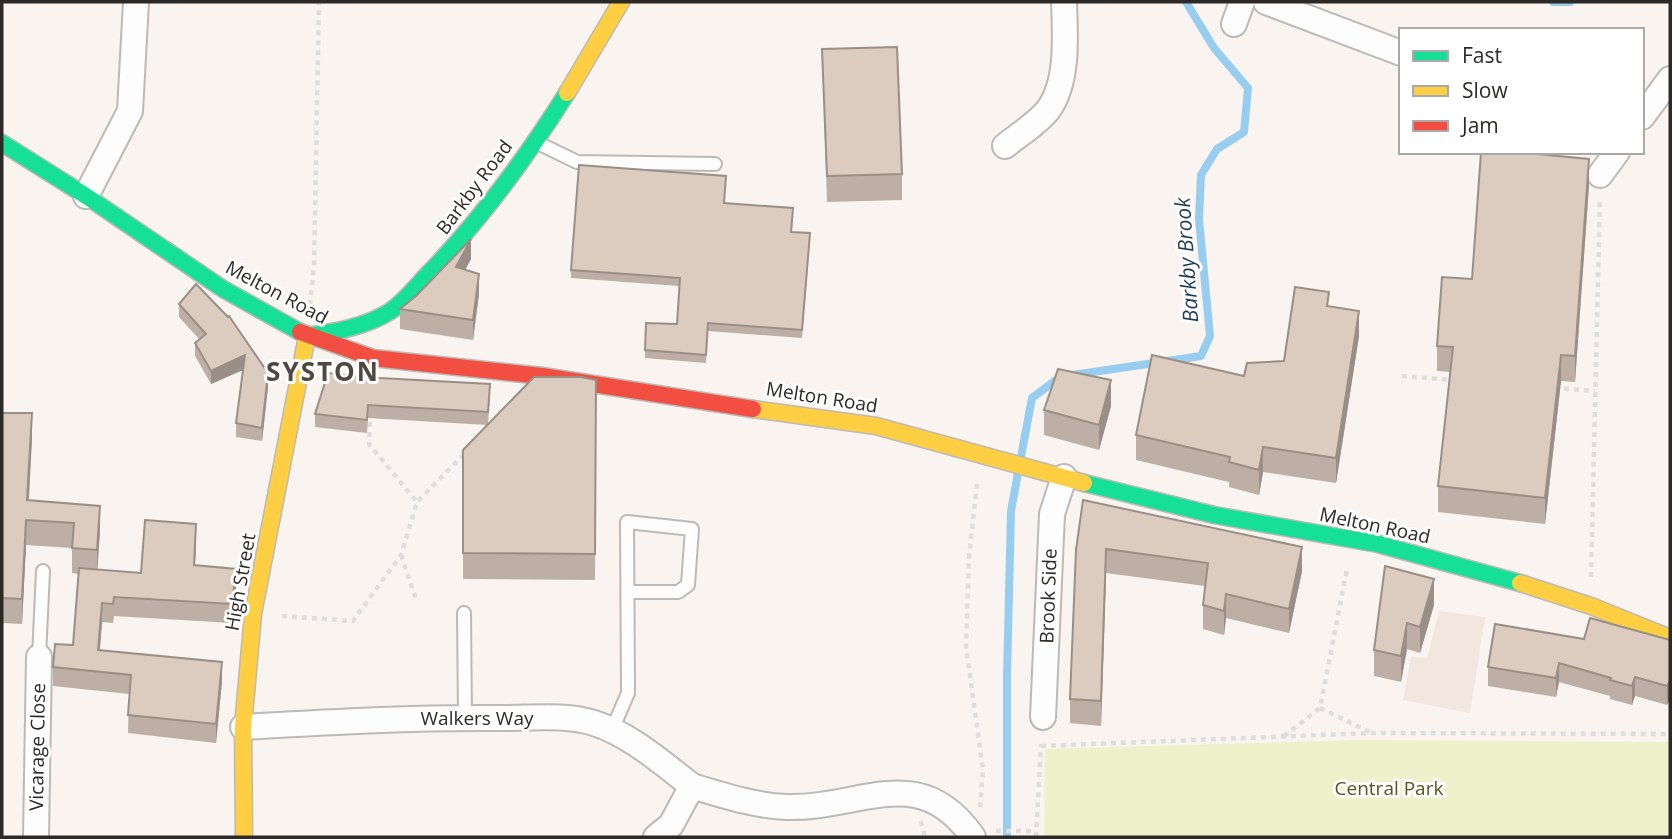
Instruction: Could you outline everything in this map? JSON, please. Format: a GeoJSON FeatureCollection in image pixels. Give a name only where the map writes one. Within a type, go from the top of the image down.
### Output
{"type":"FeatureCollection","features":[{"type":"Feature","properties":{"kind":"street"},"geometry":{"type":"LineString","coordinates":[[86,196],[130,111],[136,2]]}},
{"type":"Feature","properties":{"kind":"street","name":"Barkby Road"},"geometry":{"type":"LineString","coordinates":[[307,336],[341,330],[387,314],[445,258],[535,141],[578,76],[621,2]]}},
{"type":"Feature","properties":{"kind":"street"},"geometry":{"type":"LineString","coordinates":[[1005,146],[1048,110],[1057,90],[1066,54],[1064,2]]}},
{"type":"Feature","properties":{"kind":"street"},"geometry":{"type":"LineString","coordinates":[[1266,2],[1399,52]]}},
{"type":"Feature","properties":{"kind":"street"},"geometry":{"type":"LineString","coordinates":[[1644,114],[1662,85]]}},
{"type":"Feature","properties":{"kind":"street","name":"Melton Road"},"geometry":{"type":"LineString","coordinates":[[2,143],[223,289],[307,336],[373,358],[542,376],[668,397],[876,426],[1054,475],[1214,514],[1378,544],[1494,575],[1591,606],[1670,638]]}},
{"type":"Feature","properties":{"kind":"street"},"geometry":{"type":"LineString","coordinates":[[1600,175],[1616,154]]}},
{"type":"Feature","properties":{"kind":"street","name":"High Street"},"geometry":{"type":"LineString","coordinates":[[244,837],[243,727],[253,614],[307,336]]}},
{"type":"Feature","properties":{"kind":"street","name":"Brook Side"},"geometry":{"type":"LineString","coordinates":[[1043,709],[1054,475]]}},
{"type":"Feature","properties":{"kind":"street","name":"Vicarage Close"},"geometry":{"type":"LineString","coordinates":[[36,837],[39,657]]}},
{"type":"Feature","properties":{"kind":"street","name":"Walkers Way"},"geometry":{"type":"LineString","coordinates":[[243,727],[413,717],[560,718],[591,722],[643,748],[692,786]]}},
{"type":"Feature","properties":{"kind":"street"},"geometry":{"type":"LineString","coordinates":[[656,837],[671,825],[692,786],[726,796],[785,807],[830,805],[894,792],[912,793],[929,799],[981,829]]}},
{"type":"Feature","properties":{"kind":"lane"},"geometry":{"type":"LineString","coordinates":[[535,141],[577,162],[715,164]]}},
{"type":"Feature","properties":{"kind":"lane"},"geometry":{"type":"LineString","coordinates":[[611,730],[628,693],[627,522],[692,529],[688,585],[678,592],[628,592]]}},
{"type":"Feature","properties":{"kind":"lane"},"geometry":{"type":"LineString","coordinates":[[39,657],[44,571]]}},
{"type":"Feature","properties":{"kind":"lane"},"geometry":{"type":"LineString","coordinates":[[464,613],[466,717]]}},
{"type":"Feature","properties":{"kind":"path"},"geometry":{"type":"LineString","coordinates":[[307,336],[314,266],[318,2]]}},
{"type":"Feature","properties":{"kind":"path"},"geometry":{"type":"LineString","coordinates":[[1591,606],[1600,175]]}},
{"type":"Feature","properties":{"kind":"path"},"geometry":{"type":"LineString","coordinates":[[1402,376],[1458,380]]}},
{"type":"Feature","properties":{"kind":"path"},"geometry":{"type":"LineString","coordinates":[[1540,387],[1595,391]]}},
{"type":"Feature","properties":{"kind":"path"},"geometry":{"type":"LineString","coordinates":[[371,407],[369,444],[417,502]]}},
{"type":"Feature","properties":{"kind":"path"},"geometry":{"type":"LineString","coordinates":[[253,614],[353,621],[401,555],[417,502],[475,444]]}},
{"type":"Feature","properties":{"kind":"path"},"geometry":{"type":"LineString","coordinates":[[988,457],[969,556],[966,647],[983,770],[981,829],[1035,834],[1043,709]]}},
{"type":"Feature","properties":{"kind":"path"},"geometry":{"type":"LineString","coordinates":[[1283,736],[1320,708],[1353,540]]}},
{"type":"Feature","properties":{"kind":"path"},"geometry":{"type":"LineString","coordinates":[[401,555],[416,599]]}},
{"type":"Feature","properties":{"kind":"path"},"geometry":{"type":"LineString","coordinates":[[1320,708],[1371,733]]}},
{"type":"Feature","properties":{"kind":"path"},"geometry":{"type":"LineString","coordinates":[[1041,746],[1371,733],[1670,734]]}},
{"type":"Feature","properties":{"kind":"shaded area"},"geometry":{"type":"Polygon","coordinates":[[[1439,611],[1485,617],[1470,713],[1403,700],[1411,657],[1427,658],[1439,611]]]}},
{"type":"Feature","properties":{"kind":"green space","name":"Central Park"},"geometry":{"type":"Polygon","coordinates":[[[1358,740],[1670,742],[1670,837],[1044,837],[1045,749],[1358,740]]]}},
{"type":"Feature","properties":{"kind":"building"},"geometry":{"type":"Polygon","coordinates":[[[897,47],[902,174],[827,176],[822,49],[897,47]]]}},
{"type":"Feature","properties":{"kind":"building"},"geometry":{"type":"Polygon","coordinates":[[[1481,154],[1537,154],[1589,159],[1575,356],[1561,355],[1545,498],[1438,486],[1453,347],[1437,346],[1442,277],[1472,279],[1481,154]]]}},
{"type":"Feature","properties":{"kind":"building"},"geometry":{"type":"Polygon","coordinates":[[[579,165],[726,176],[724,203],[793,208],[791,232],[810,233],[802,330],[708,323],[706,355],[645,350],[646,323],[677,324],[680,278],[571,270],[579,165]]]}},
{"type":"Feature","properties":{"kind":"building"},"geometry":{"type":"Polygon","coordinates":[[[471,239],[456,267],[479,274],[473,320],[400,309],[417,295],[471,239]]]}},
{"type":"Feature","properties":{"kind":"building"},"geometry":{"type":"Polygon","coordinates":[[[196,284],[229,316],[268,373],[262,428],[236,423],[245,355],[211,371],[195,343],[206,334],[179,304],[196,284]]]}},
{"type":"Feature","properties":{"kind":"building"},"geometry":{"type":"Polygon","coordinates":[[[1295,287],[1329,292],[1327,306],[1359,311],[1336,458],[1263,447],[1259,470],[1229,462],[1230,457],[1136,435],[1152,355],[1244,376],[1247,363],[1284,361],[1295,287]]]}},
{"type":"Feature","properties":{"kind":"building"},"geometry":{"type":"Polygon","coordinates":[[[1058,369],[1111,380],[1099,425],[1044,410],[1058,369]]]}},
{"type":"Feature","properties":{"kind":"building"},"geometry":{"type":"Polygon","coordinates":[[[328,373],[490,384],[488,412],[368,405],[367,420],[315,414],[328,373]]]}},
{"type":"Feature","properties":{"kind":"building"},"geometry":{"type":"Polygon","coordinates":[[[534,377],[581,377],[596,380],[595,554],[463,553],[463,450],[534,377]]]}},
{"type":"Feature","properties":{"kind":"building"},"geometry":{"type":"Polygon","coordinates":[[[2,413],[32,413],[27,500],[100,506],[97,550],[72,548],[74,523],[26,520],[22,599],[2,598],[2,413]]]}},
{"type":"Feature","properties":{"kind":"building"},"geometry":{"type":"Polygon","coordinates":[[[1083,500],[1302,547],[1289,609],[1226,594],[1224,611],[1203,605],[1208,563],[1106,549],[1101,701],[1070,699],[1076,550],[1083,500]]]}},
{"type":"Feature","properties":{"kind":"building"},"geometry":{"type":"Polygon","coordinates":[[[145,520],[196,524],[194,565],[236,569],[232,604],[114,597],[113,604],[102,603],[98,650],[222,662],[216,724],[128,715],[131,675],[53,667],[55,644],[73,645],[79,568],[141,573],[145,520]]]}},
{"type":"Feature","properties":{"kind":"building"},"geometry":{"type":"Polygon","coordinates":[[[1385,566],[1434,579],[1420,627],[1407,623],[1401,656],[1374,650],[1385,566]]]}},
{"type":"Feature","properties":{"kind":"building"},"geometry":{"type":"Polygon","coordinates":[[[1590,618],[1670,640],[1670,683],[1667,686],[1635,677],[1632,686],[1559,663],[1556,678],[1488,667],[1495,624],[1584,639],[1590,618]]]}},
{"type":"Feature","properties":{"kind":"waterway","name":"Barkby Brook"},"geometry":{"type":"LineString","coordinates":[[1073,375],[1201,356],[1210,336],[1199,219],[1201,175],[1217,149],[1244,132],[1248,88],[1214,48],[1186,2]]}},
{"type":"Feature","properties":{"kind":"waterway","name":"Barkby Brook"},"geometry":{"type":"LineString","coordinates":[[1553,2],[1570,2]]}},
{"type":"Feature","properties":{"kind":"waterway","name":"Barkby Brook"},"geometry":{"type":"LineString","coordinates":[[1021,457],[1032,398],[1060,377]]}},
{"type":"Feature","properties":{"kind":"waterway","name":"Barkby Brook"},"geometry":{"type":"LineString","coordinates":[[1007,837],[1011,511],[1018,473]]}},
{"type":"Feature","properties":{"kind":"traffic: fast"},"geometry":{"type":"LineString","coordinates":[[307,336],[370,322],[404,300],[484,210],[519,165],[567,93]]}},
{"type":"Feature","properties":{"kind":"traffic: fast"},"geometry":{"type":"LineString","coordinates":[[2,143],[223,289],[300,332]]}},
{"type":"Feature","properties":{"kind":"traffic: fast"},"geometry":{"type":"LineString","coordinates":[[1084,483],[1214,515],[1378,544],[1520,583]]}},
{"type":"Feature","properties":{"kind":"traffic: slow"},"geometry":{"type":"LineString","coordinates":[[567,93],[621,2]]}},
{"type":"Feature","properties":{"kind":"traffic: slow"},"geometry":{"type":"LineString","coordinates":[[244,837],[243,727],[253,614],[307,336]]}},
{"type":"Feature","properties":{"kind":"traffic: slow"},"geometry":{"type":"LineString","coordinates":[[753,409],[876,426],[1084,483]]}},
{"type":"Feature","properties":{"kind":"traffic: slow"},"geometry":{"type":"LineString","coordinates":[[1520,583],[1591,606],[1670,638]]}},
{"type":"Feature","properties":{"kind":"traffic: jam"},"geometry":{"type":"LineString","coordinates":[[300,332],[373,358],[542,376],[753,409]]}},
{"type":"Feature","properties":{"kind":"district","name":"SYSTON"},"geometry":{"type":"Point","coordinates":[323,372]}}]}
